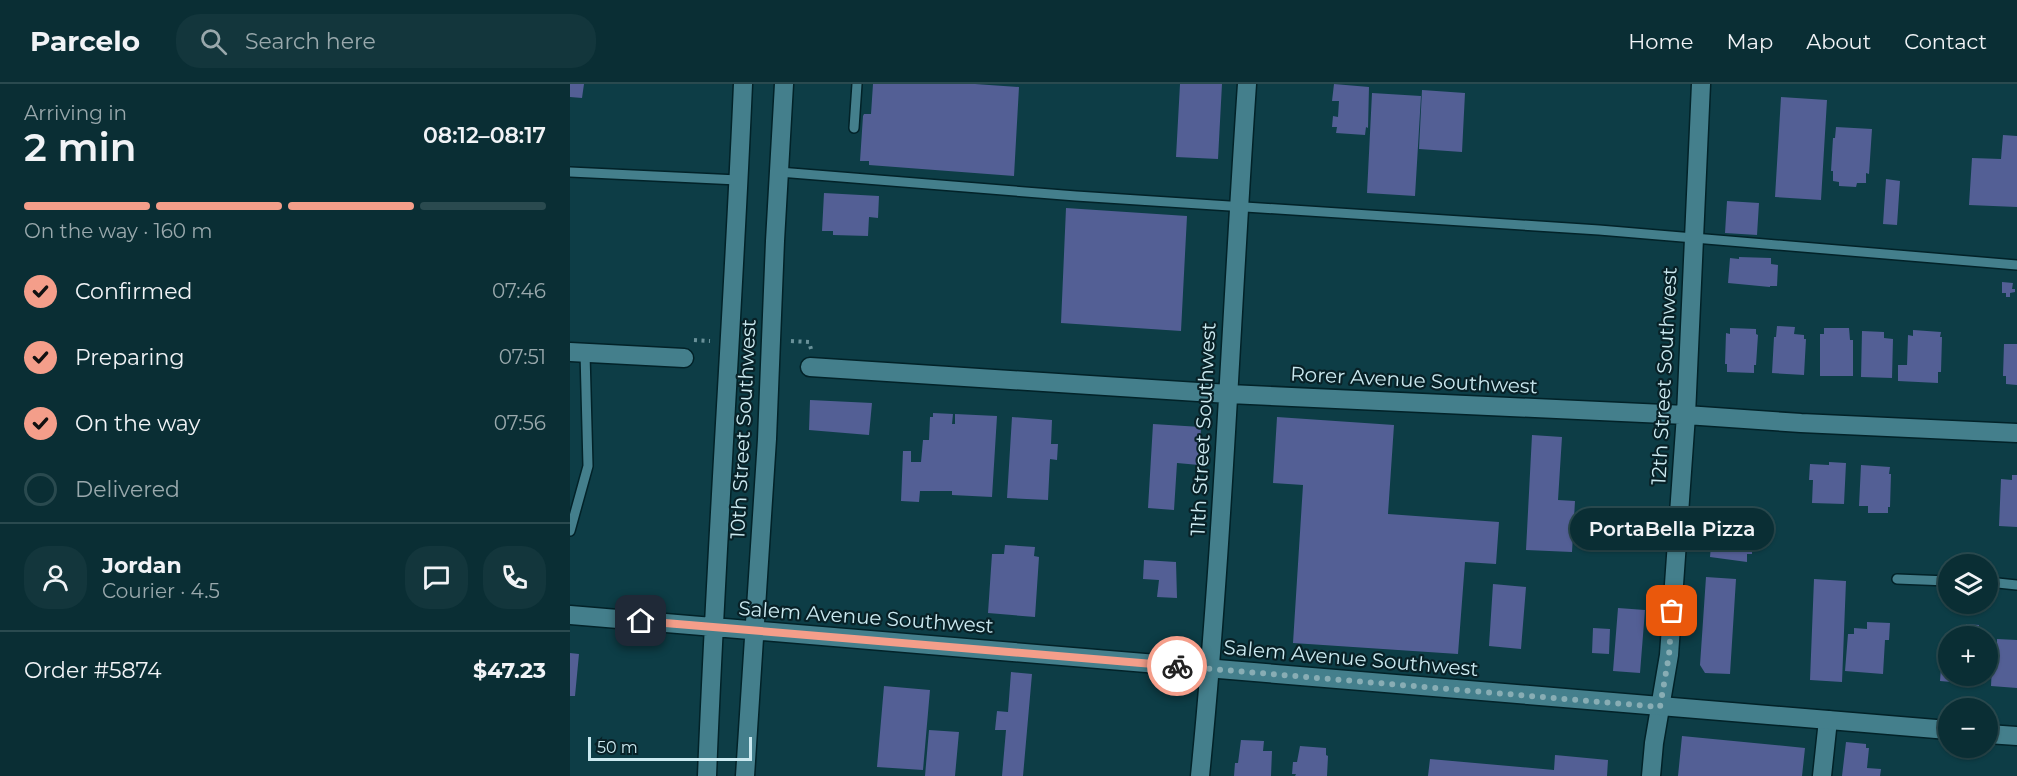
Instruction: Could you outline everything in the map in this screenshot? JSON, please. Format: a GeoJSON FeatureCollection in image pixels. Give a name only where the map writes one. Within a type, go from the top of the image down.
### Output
{"type":"FeatureCollection","features":[{"type":"Feature","properties":{"kind":"street","name":"10th Street Southwest"},"geometry":{"type":"LineString","coordinates":[[707,776],[712,628],[722,492],[725,389],[742,84]]}},
{"type":"Feature","properties":{"kind":"street","name":"10th Street Southwest"},"geometry":{"type":"LineString","coordinates":[[745,776],[767,439],[784,84]]}},
{"type":"Feature","properties":{"kind":"street","name":"11th Street Southwest"},"geometry":{"type":"LineString","coordinates":[[1200,776],[1211,669],[1246,84]]}},
{"type":"Feature","properties":{"kind":"street","name":"12th Street Southwest"},"geometry":{"type":"LineString","coordinates":[[1651,776],[1654,743],[1669,655],[1686,415],[1701,84]]}},
{"type":"Feature","properties":{"kind":"street"},"geometry":{"type":"LineString","coordinates":[[577,352],[684,358]]}},
{"type":"Feature","properties":{"kind":"street","name":"Rorer Avenue Southwest"},"geometry":{"type":"LineString","coordinates":[[810,368],[1229,393],[2017,433]]}},
{"type":"Feature","properties":{"kind":"street","name":"Salem Avenue Southwest"},"geometry":{"type":"LineString","coordinates":[[570,615],[1938,729]]}},
{"type":"Feature","properties":{"kind":"street"},"geometry":{"type":"LineString","coordinates":[[1822,776],[1828,720]]}},
{"type":"Feature","properties":{"kind":"street"},"geometry":{"type":"LineString","coordinates":[[1998,735],[2017,736]]}},
{"type":"Feature","properties":{"kind":"lane"},"geometry":{"type":"LineString","coordinates":[[854,128],[857,84]]}},
{"type":"Feature","properties":{"kind":"lane"},"geometry":{"type":"LineString","coordinates":[[570,172],[738,180]]}},
{"type":"Feature","properties":{"kind":"lane"},"geometry":{"type":"LineString","coordinates":[[779,172],[1238,207],[1471,220],[2017,265]]}},
{"type":"Feature","properties":{"kind":"lane"},"geometry":{"type":"LineString","coordinates":[[570,531],[588,466],[577,352]]}},
{"type":"Feature","properties":{"kind":"lane"},"geometry":{"type":"LineString","coordinates":[[1897,579],[1938,581]]}},
{"type":"Feature","properties":{"kind":"lane"},"geometry":{"type":"LineString","coordinates":[[1998,583],[2017,585]]}},
{"type":"Feature","properties":{"kind":"path"},"geometry":{"type":"LineString","coordinates":[[687,340],[711,340]]}},
{"type":"Feature","properties":{"kind":"path"},"geometry":{"type":"LineString","coordinates":[[789,341],[809,342]]}},
{"type":"Feature","properties":{"kind":"building"},"geometry":{"type":"Polygon","coordinates":[[[570,84],[584,84],[582,98],[570,97],[570,84]]]}},
{"type":"Feature","properties":{"kind":"building"},"geometry":{"type":"Polygon","coordinates":[[[873,84],[975,84],[1019,87],[1014,176],[869,165],[869,161],[860,161],[863,116],[871,114],[873,84]]]}},
{"type":"Feature","properties":{"kind":"building"},"geometry":{"type":"Polygon","coordinates":[[[1180,84],[1222,84],[1218,159],[1176,157],[1180,84]]]}},
{"type":"Feature","properties":{"kind":"building"},"geometry":{"type":"Polygon","coordinates":[[[1334,84],[1369,87],[1368,128],[1366,127],[1365,135],[1336,133],[1337,127],[1332,127],[1333,116],[1338,117],[1339,101],[1332,101],[1334,84]]]}},
{"type":"Feature","properties":{"kind":"building"},"geometry":{"type":"Polygon","coordinates":[[[1422,90],[1465,93],[1462,152],[1419,149],[1422,90]]]}},
{"type":"Feature","properties":{"kind":"building"},"geometry":{"type":"Polygon","coordinates":[[[1372,93],[1421,96],[1415,196],[1367,193],[1372,93]]]}},
{"type":"Feature","properties":{"kind":"building"},"geometry":{"type":"Polygon","coordinates":[[[1781,97],[1827,100],[1821,200],[1775,197],[1781,97]]]}},
{"type":"Feature","properties":{"kind":"building"},"geometry":{"type":"Polygon","coordinates":[[[1836,127],[1872,129],[1869,174],[1866,173],[1866,183],[1857,183],[1856,187],[1839,186],[1839,182],[1833,181],[1833,171],[1831,171],[1836,127]]]}},
{"type":"Feature","properties":{"kind":"building"},"geometry":{"type":"Polygon","coordinates":[[[2003,135],[2017,136],[2017,207],[1969,205],[1972,158],[2001,159],[2003,135]]]}},
{"type":"Feature","properties":{"kind":"building"},"geometry":{"type":"Polygon","coordinates":[[[1886,179],[1900,181],[1897,225],[1883,224],[1886,179]]]}},
{"type":"Feature","properties":{"kind":"building"},"geometry":{"type":"Polygon","coordinates":[[[824,193],[879,196],[878,218],[869,217],[868,236],[833,235],[833,231],[822,231],[824,193]]]}},
{"type":"Feature","properties":{"kind":"building"},"geometry":{"type":"Polygon","coordinates":[[[1727,201],[1759,203],[1757,235],[1725,233],[1727,201]]]}},
{"type":"Feature","properties":{"kind":"building"},"geometry":{"type":"Polygon","coordinates":[[[1066,208],[1187,216],[1181,331],[1061,323],[1066,208]]]}},
{"type":"Feature","properties":{"kind":"building"},"geometry":{"type":"Polygon","coordinates":[[[1739,257],[1771,258],[1771,264],[1778,265],[1777,286],[1728,283],[1730,258],[1739,259],[1739,257]]]}},
{"type":"Feature","properties":{"kind":"building"},"geometry":{"type":"Polygon","coordinates":[[[2002,282],[2013,283],[2012,289],[2015,289],[2015,292],[2010,293],[2010,297],[2002,293],[2002,282]]]}},
{"type":"Feature","properties":{"kind":"building"},"geometry":{"type":"Polygon","coordinates":[[[1777,326],[1795,327],[1794,334],[1804,335],[1806,339],[1804,375],[1772,373],[1774,337],[1776,337],[1777,326]]]}},
{"type":"Feature","properties":{"kind":"building"},"geometry":{"type":"Polygon","coordinates":[[[1730,328],[1756,329],[1758,335],[1754,373],[1727,372],[1726,333],[1730,334],[1730,328]]]}},
{"type":"Feature","properties":{"kind":"building"},"geometry":{"type":"Polygon","coordinates":[[[1824,328],[1849,328],[1850,340],[1853,340],[1853,376],[1820,376],[1820,334],[1824,334],[1824,328]]]}},
{"type":"Feature","properties":{"kind":"building"},"geometry":{"type":"Polygon","coordinates":[[[1913,330],[1941,332],[1941,372],[1938,372],[1938,383],[1898,381],[1898,365],[1907,365],[1908,335],[1913,336],[1913,330]]]}},
{"type":"Feature","properties":{"kind":"building"},"geometry":{"type":"Polygon","coordinates":[[[1862,331],[1884,332],[1884,338],[1893,339],[1892,378],[1861,377],[1862,331]]]}},
{"type":"Feature","properties":{"kind":"building"},"geometry":{"type":"Polygon","coordinates":[[[2004,344],[2017,344],[2017,385],[2006,384],[2006,376],[2003,376],[2004,344]]]}},
{"type":"Feature","properties":{"kind":"building"},"geometry":{"type":"Polygon","coordinates":[[[810,400],[872,403],[869,435],[809,430],[810,400]]]}},
{"type":"Feature","properties":{"kind":"building"},"geometry":{"type":"Polygon","coordinates":[[[933,413],[953,414],[952,424],[955,424],[955,414],[997,416],[992,497],[952,495],[952,491],[920,491],[919,502],[901,501],[903,451],[911,451],[911,462],[921,462],[923,440],[929,440],[930,417],[933,417],[933,413]]]}},
{"type":"Feature","properties":{"kind":"building"},"geometry":{"type":"Polygon","coordinates":[[[1012,417],[1052,420],[1051,444],[1058,444],[1057,460],[1050,459],[1048,500],[1007,498],[1012,417]]]}},
{"type":"Feature","properties":{"kind":"building"},"geometry":{"type":"Polygon","coordinates":[[[1277,417],[1394,425],[1388,514],[1499,522],[1496,564],[1465,562],[1458,654],[1293,643],[1303,485],[1273,483],[1277,417]]]}},
{"type":"Feature","properties":{"kind":"building"},"geometry":{"type":"Polygon","coordinates":[[[1153,424],[1201,427],[1199,465],[1177,463],[1174,510],[1148,508],[1153,424]]]}},
{"type":"Feature","properties":{"kind":"building"},"geometry":{"type":"Polygon","coordinates":[[[1532,435],[1562,437],[1558,500],[1575,501],[1572,552],[1526,550],[1532,435]]]}},
{"type":"Feature","properties":{"kind":"building"},"geometry":{"type":"Polygon","coordinates":[[[1829,462],[1846,463],[1844,504],[1812,503],[1813,480],[1809,480],[1810,464],[1829,465],[1829,462]]]}},
{"type":"Feature","properties":{"kind":"building"},"geometry":{"type":"Polygon","coordinates":[[[1861,465],[1890,467],[1888,513],[1868,513],[1868,506],[1859,506],[1861,465]]]}},
{"type":"Feature","properties":{"kind":"building"},"geometry":{"type":"Polygon","coordinates":[[[2012,475],[2017,475],[2017,527],[1999,526],[2001,479],[2012,480],[2012,475]]]}},
{"type":"Feature","properties":{"kind":"building"},"geometry":{"type":"Polygon","coordinates":[[[1718,531],[1749,534],[1748,542],[1752,542],[1752,554],[1747,554],[1747,562],[1710,557],[1712,533],[1718,533],[1718,531]]]}},
{"type":"Feature","properties":{"kind":"building"},"geometry":{"type":"Polygon","coordinates":[[[1005,545],[1035,547],[1034,556],[1039,557],[1035,617],[988,613],[992,554],[1004,554],[1005,545]]]}},
{"type":"Feature","properties":{"kind":"building"},"geometry":{"type":"Polygon","coordinates":[[[1144,560],[1176,562],[1177,598],[1157,597],[1159,580],[1143,579],[1144,560]]]}},
{"type":"Feature","properties":{"kind":"building"},"geometry":{"type":"Polygon","coordinates":[[[1706,577],[1736,579],[1730,674],[1705,673],[1700,665],[1706,577]]]}},
{"type":"Feature","properties":{"kind":"building"},"geometry":{"type":"Polygon","coordinates":[[[1814,579],[1846,581],[1842,682],[1810,680],[1814,579]]]}},
{"type":"Feature","properties":{"kind":"building"},"geometry":{"type":"Polygon","coordinates":[[[1493,584],[1526,587],[1521,649],[1489,646],[1493,584]]]}},
{"type":"Feature","properties":{"kind":"building"},"geometry":{"type":"Polygon","coordinates":[[[1618,608],[1645,610],[1640,673],[1613,671],[1618,608]]]}},
{"type":"Feature","properties":{"kind":"building"},"geometry":{"type":"Polygon","coordinates":[[[1867,622],[1890,623],[1889,640],[1885,640],[1883,674],[1845,671],[1848,634],[1854,634],[1854,628],[1867,629],[1867,622]]]}},
{"type":"Feature","properties":{"kind":"building"},"geometry":{"type":"Polygon","coordinates":[[[1593,628],[1610,629],[1609,654],[1592,653],[1593,628]]]}},
{"type":"Feature","properties":{"kind":"building"},"geometry":{"type":"Polygon","coordinates":[[[1998,639],[2017,640],[2017,688],[1991,686],[1998,686],[1998,639]]]}},
{"type":"Feature","properties":{"kind":"building"},"geometry":{"type":"Polygon","coordinates":[[[570,653],[579,654],[575,696],[570,696],[570,653]]]}},
{"type":"Feature","properties":{"kind":"building"},"geometry":{"type":"Polygon","coordinates":[[[1011,672],[1032,674],[1023,776],[1002,776],[1006,730],[995,730],[997,711],[1008,712],[1011,672]]]}},
{"type":"Feature","properties":{"kind":"building"},"geometry":{"type":"Polygon","coordinates":[[[884,686],[930,690],[923,770],[877,767],[884,686]]]}},
{"type":"Feature","properties":{"kind":"building"},"geometry":{"type":"Polygon","coordinates":[[[929,730],[959,732],[955,776],[925,776],[929,730]]]}},
{"type":"Feature","properties":{"kind":"building"},"geometry":{"type":"Polygon","coordinates":[[[1682,736],[1805,748],[1802,776],[1678,776],[1682,736]]]}},
{"type":"Feature","properties":{"kind":"building"},"geometry":{"type":"Polygon","coordinates":[[[1241,740],[1264,741],[1263,751],[1272,751],[1271,776],[1234,776],[1241,740]]]}},
{"type":"Feature","properties":{"kind":"building"},"geometry":{"type":"Polygon","coordinates":[[[1846,742],[1866,744],[1866,748],[1869,748],[1867,768],[1881,769],[1880,776],[1842,776],[1846,742]]]}},
{"type":"Feature","properties":{"kind":"building"},"geometry":{"type":"Polygon","coordinates":[[[1300,746],[1326,748],[1327,776],[1295,776],[1296,774],[1292,774],[1293,762],[1297,762],[1300,746]]]}},
{"type":"Feature","properties":{"kind":"building"},"geometry":{"type":"Polygon","coordinates":[[[1555,755],[1608,760],[1607,776],[1428,776],[1430,759],[1554,770],[1555,755]]]}},
{"type":"Feature","properties":{"kind":"way so far"},"geometry":{"type":"LineString","coordinates":[[1177,666],[1660,707],[1669,655],[1672,611]]}},
{"type":"Feature","properties":{"kind":"place","name":"PortaBella Pizza"},"geometry":{"type":"Point","coordinates":[1672,611]}},
{"type":"Feature","properties":{"kind":"route"},"geometry":{"type":"LineString","coordinates":[[641,621],[1177,666]]}}]}
